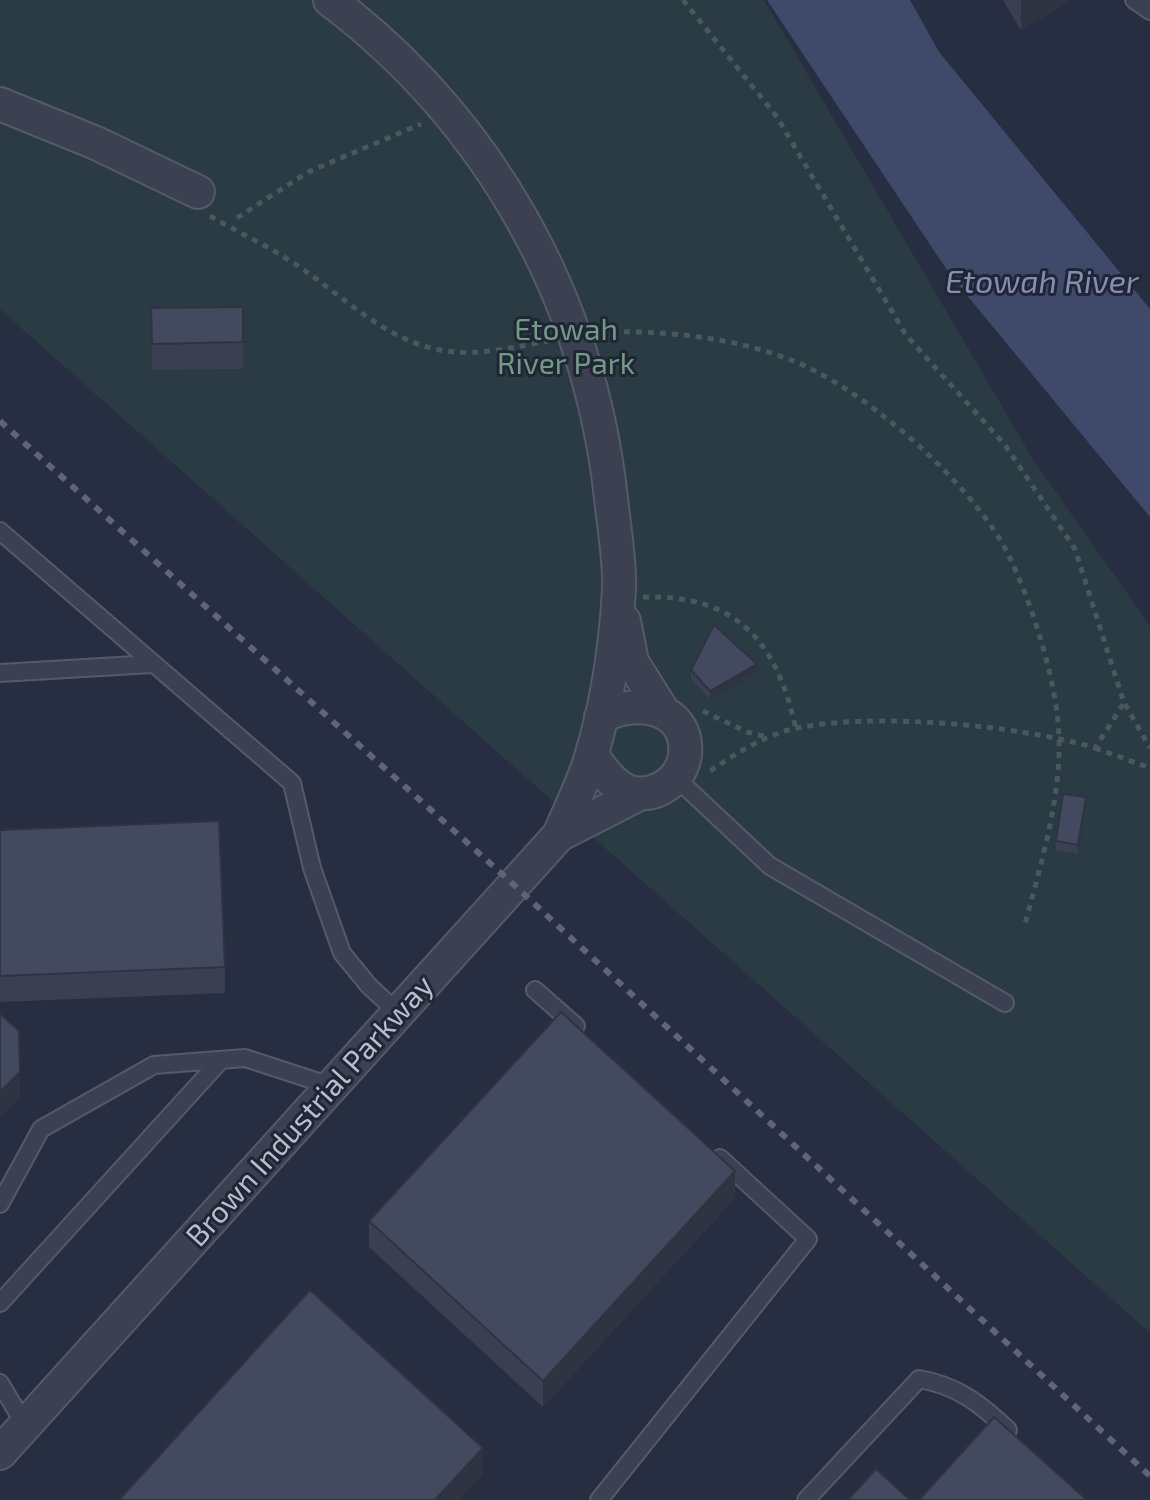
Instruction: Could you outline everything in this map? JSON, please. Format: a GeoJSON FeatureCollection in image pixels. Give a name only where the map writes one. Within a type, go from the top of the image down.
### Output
{"type":"FeatureCollection","features":[{"type":"Feature","properties":{"kind":"street"},"geometry":{"type":"LineString","coordinates":[[330,0],[380,38],[444,107],[493,167],[550,275],[589,376],[636,596],[632,662],[683,737],[683,784],[639,794],[623,790],[610,779],[592,755]]}},
{"type":"Feature","properties":{"kind":"street"},"geometry":{"type":"LineString","coordinates":[[0,104],[96,143],[198,201]]}},
{"type":"Feature","properties":{"kind":"street"},"geometry":{"type":"LineString","coordinates":[[559,835],[592,755],[636,596]]}},
{"type":"Feature","properties":{"kind":"street"},"geometry":{"type":"LineString","coordinates":[[601,717],[627,706],[645,705],[662,710]]}},
{"type":"Feature","properties":{"kind":"street","name":"Brown Industrial Parkway"},"geometry":{"type":"LineString","coordinates":[[0,1453],[559,835],[639,794]]}},
{"type":"Feature","properties":{"kind":"lane"},"geometry":{"type":"LineString","coordinates":[[1134,0],[1150,11]]}},
{"type":"Feature","properties":{"kind":"lane"},"geometry":{"type":"LineString","coordinates":[[0,531],[292,783],[312,868],[342,953],[369,986],[398,1013]]}},
{"type":"Feature","properties":{"kind":"lane"},"geometry":{"type":"LineString","coordinates":[[0,673],[152,664]]}},
{"type":"Feature","properties":{"kind":"lane"},"geometry":{"type":"LineString","coordinates":[[683,784],[770,866],[1005,1003]]}},
{"type":"Feature","properties":{"kind":"lane"},"geometry":{"type":"LineString","coordinates":[[535,990],[592,1042]]}},
{"type":"Feature","properties":{"kind":"lane"},"geometry":{"type":"LineString","coordinates":[[0,1204],[41,1129],[154,1065],[245,1058],[331,1086]]}},
{"type":"Feature","properties":{"kind":"lane"},"geometry":{"type":"LineString","coordinates":[[0,1303],[221,1060]]}},
{"type":"Feature","properties":{"kind":"lane"},"geometry":{"type":"LineString","coordinates":[[599,1500],[808,1239],[706,1146]]}},
{"type":"Feature","properties":{"kind":"lane"},"geometry":{"type":"LineString","coordinates":[[806,1500],[919,1379],[947,1384],[985,1408],[1017,1439]]}},
{"type":"Feature","properties":{"kind":"lane"},"geometry":{"type":"LineString","coordinates":[[0,1383],[25,1425]]}},
{"type":"Feature","properties":{"kind":"path"},"geometry":{"type":"LineString","coordinates":[[683,0],[777,117],[906,335],[1005,445],[1075,549],[1124,703],[1150,748]]}},
{"type":"Feature","properties":{"kind":"path"},"geometry":{"type":"LineString","coordinates":[[237,218],[308,172],[429,121]]}},
{"type":"Feature","properties":{"kind":"path"},"geometry":{"type":"LineString","coordinates":[[198,201],[294,263],[385,328],[411,341],[441,351],[490,351],[558,340]]}},
{"type":"Feature","properties":{"kind":"path"},"geometry":{"type":"LineString","coordinates":[[599,332],[603,344]]}},
{"type":"Feature","properties":{"kind":"path"},"geometry":{"type":"LineString","coordinates":[[588,335],[599,332],[698,337],[786,357],[853,391],[970,498],[1008,554],[1041,636],[1059,737],[1046,844],[1024,928]]}},
{"type":"Feature","properties":{"kind":"path"},"geometry":{"type":"LineString","coordinates":[[636,596],[685,598],[735,618],[756,634],[786,687],[796,729]]}},
{"type":"Feature","properties":{"kind":"path"},"geometry":{"type":"LineString","coordinates":[[1095,748],[1124,703]]}},
{"type":"Feature","properties":{"kind":"path"},"geometry":{"type":"LineString","coordinates":[[694,704],[723,722],[768,737]]}},
{"type":"Feature","properties":{"kind":"path"},"geometry":{"type":"LineString","coordinates":[[683,784],[768,737],[796,729],[863,722],[984,726],[1059,737],[1150,768]]}},
{"type":"Feature","properties":{"kind":"green space","name":"Etowah River Park"},"geometry":{"type":"Polygon","coordinates":[[[0,0],[764,0],[1034,461],[1150,626],[1150,1333],[0,309],[0,0]]]}},
{"type":"Feature","properties":{"kind":"water","name":"Etowah River"},"geometry":{"type":"Polygon","coordinates":[[[767,0],[910,0],[939,52],[1150,309],[1150,517],[951,276],[767,0]]]}},
{"type":"Feature","properties":{"kind":"building"},"geometry":{"type":"Polygon","coordinates":[[[243,307],[243,342],[152,344],[151,308],[243,307]]]}},
{"type":"Feature","properties":{"kind":"building"},"geometry":{"type":"Polygon","coordinates":[[[714,625],[757,664],[710,691],[691,670],[714,625]]]}},
{"type":"Feature","properties":{"kind":"building"},"geometry":{"type":"Polygon","coordinates":[[[1063,794],[1086,797],[1078,845],[1056,841],[1063,794]]]}},
{"type":"Feature","properties":{"kind":"building"},"geometry":{"type":"Polygon","coordinates":[[[219,821],[225,967],[0,976],[0,830],[219,821]]]}},
{"type":"Feature","properties":{"kind":"building"},"geometry":{"type":"Polygon","coordinates":[[[561,1012],[735,1171],[543,1381],[369,1221],[561,1012]]]}},
{"type":"Feature","properties":{"kind":"building"},"geometry":{"type":"Polygon","coordinates":[[[0,1014],[19,1031],[20,1072],[0,1092],[0,1014]]]}},
{"type":"Feature","properties":{"kind":"building"},"geometry":{"type":"Polygon","coordinates":[[[310,1290],[483,1448],[435,1500],[119,1500],[310,1290]]]}},
{"type":"Feature","properties":{"kind":"building"},"geometry":{"type":"Polygon","coordinates":[[[994,1417],[1087,1500],[919,1500],[994,1417]]]}},
{"type":"Feature","properties":{"kind":"building"},"geometry":{"type":"Polygon","coordinates":[[[876,1469],[910,1500],[848,1500],[876,1469]]]}},
{"type":"Feature","properties":{"kind":"railway"},"geometry":{"type":"LineString","coordinates":[[0,421],[513,884],[1150,1476]]}}]}
